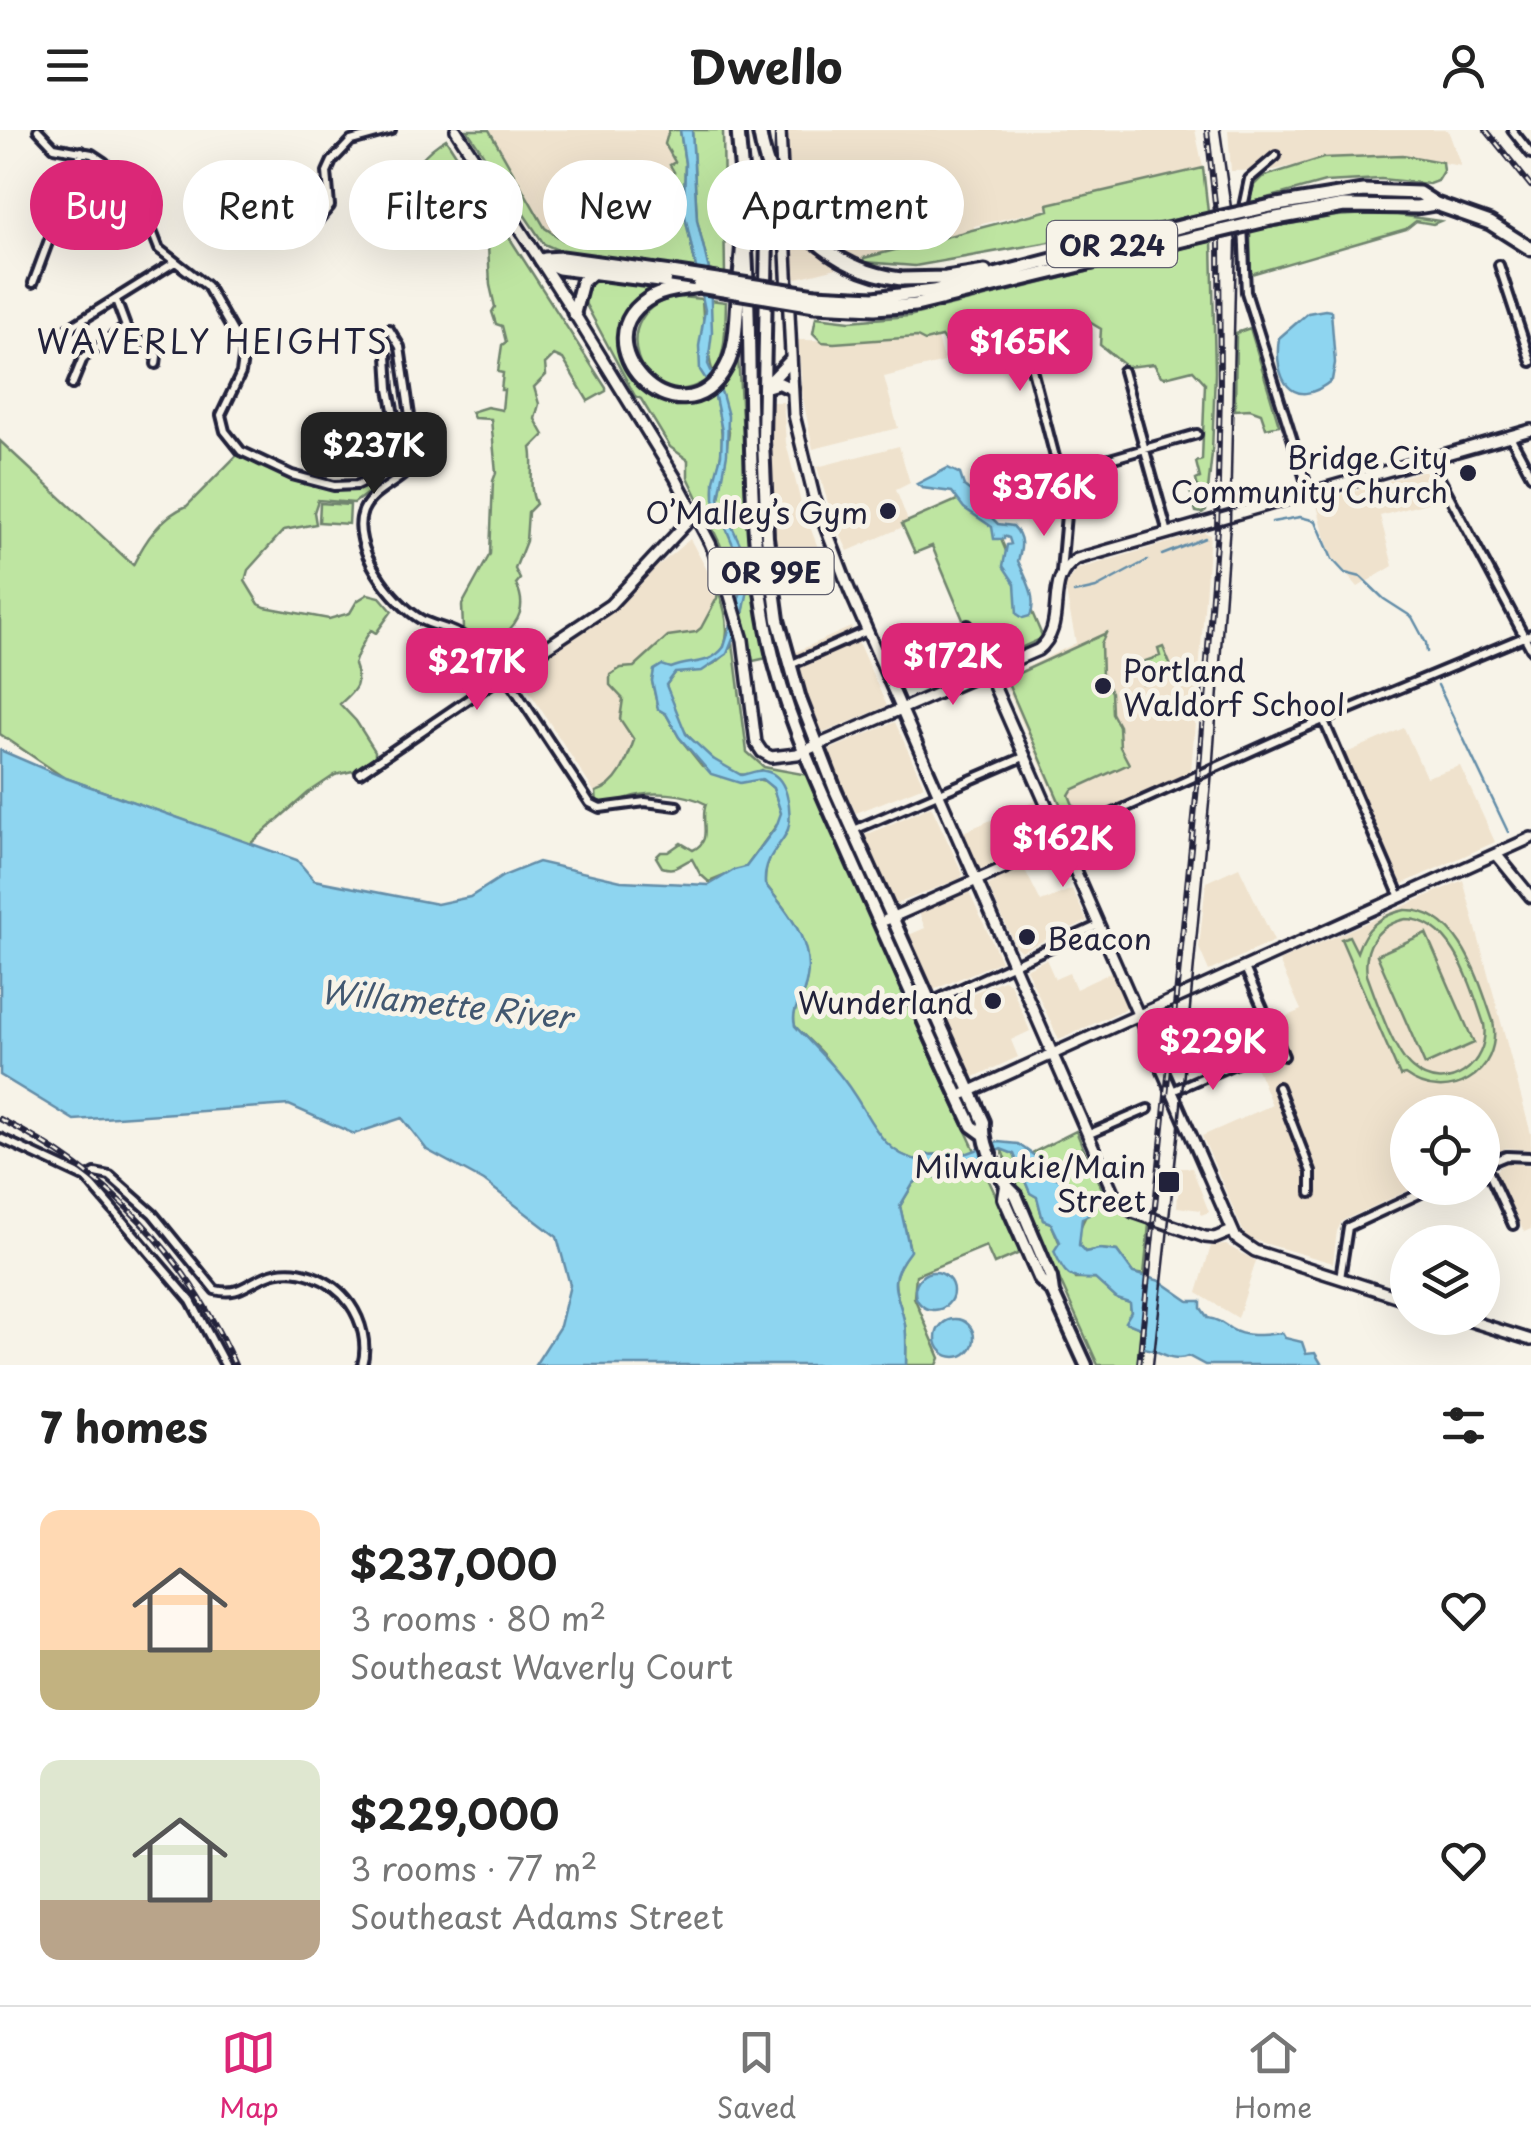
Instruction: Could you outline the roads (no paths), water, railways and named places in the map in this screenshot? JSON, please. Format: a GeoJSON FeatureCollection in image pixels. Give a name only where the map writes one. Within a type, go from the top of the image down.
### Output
{"type":"FeatureCollection","features":[{"type":"Feature","properties":{"kind":"highway","name":"OR 99E"},"geometry":{"type":"LineString","coordinates":[[738,130],[740,160]]}},
{"type":"Feature","properties":{"kind":"highway"},"geometry":{"type":"LineString","coordinates":[[759,130],[778,196],[805,234],[852,266],[902,279],[946,278],[1034,263]]}},
{"type":"Feature","properties":{"kind":"highway","name":"OR 224"},"geometry":{"type":"LineString","coordinates":[[541,260],[562,258],[672,282],[815,300],[874,298],[972,282],[1191,224],[1344,206],[1436,204],[1490,223],[1531,249]]}},
{"type":"Feature","properties":{"kind":"highway","name":"OR 224"},"geometry":{"type":"LineString","coordinates":[[541,260],[559,268],[875,308],[916,305],[1191,238],[1271,212]]}},
{"type":"Feature","properties":{"kind":"highway"},"geometry":{"type":"LineString","coordinates":[[672,282],[634,316],[626,336],[628,358],[638,378],[656,392],[676,397],[692,395],[714,383],[728,363],[734,338],[741,250]]}},
{"type":"Feature","properties":{"kind":"highway"},"geometry":{"type":"LineString","coordinates":[[574,313],[582,282],[593,272]]}},
{"type":"Feature","properties":{"kind":"main road","name":"OR 99E"},"geometry":{"type":"LineString","coordinates":[[768,130],[764,488],[778,620],[789,666],[818,747],[964,1094]]}},
{"type":"Feature","properties":{"kind":"main road","name":"OR 99E"},"geometry":{"type":"LineString","coordinates":[[745,250],[760,580],[770,646],[805,751],[879,923],[964,1094],[984,1122],[983,1134],[1006,1186],[1016,1195],[1051,1278],[1053,1293],[1086,1365]]}},
{"type":"Feature","properties":{"kind":"main road"},"geometry":{"type":"LineString","coordinates":[[763,388],[790,361]]}},
{"type":"Feature","properties":{"kind":"main road"},"geometry":{"type":"LineString","coordinates":[[763,388],[779,383],[792,389]]}},
{"type":"Feature","properties":{"kind":"main road","name":"OR 99E"},"geometry":{"type":"LineString","coordinates":[[1006,1186],[1004,1198],[1008,1208],[1040,1280],[1053,1293]]}},
{"type":"Feature","properties":{"kind":"main road"},"geometry":{"type":"LineString","coordinates":[[1008,1208],[1016,1210],[1030,1229]]}},
{"type":"Feature","properties":{"kind":"street"},"geometry":{"type":"LineString","coordinates":[[38,130],[48,144],[82,151],[104,162],[145,213],[159,249],[207,286],[244,351],[241,373],[222,415],[225,432],[241,450],[292,475],[334,486],[364,482],[390,465],[400,440],[389,389],[387,356]]}},
{"type":"Feature","properties":{"kind":"street"},"geometry":{"type":"LineString","coordinates":[[329,167],[351,141],[390,130]]}},
{"type":"Feature","properties":{"kind":"street"},"geometry":{"type":"LineString","coordinates":[[456,130],[541,260],[696,514],[732,598],[745,654],[758,747],[766,754],[780,758],[818,747],[1036,652],[1046,644],[1055,623],[1067,503],[1025,348],[1017,346],[952,363]]}},
{"type":"Feature","properties":{"kind":"street"},"geometry":{"type":"LineString","coordinates":[[780,130],[790,361],[799,443],[814,497],[867,632],[1116,1199],[1126,1208],[1205,1237],[1232,1232]]}},
{"type":"Feature","properties":{"kind":"street"},"geometry":{"type":"LineString","coordinates":[[1512,130],[1531,154]]}},
{"type":"Feature","properties":{"kind":"street"},"geometry":{"type":"LineString","coordinates":[[33,282],[82,151]]}},
{"type":"Feature","properties":{"kind":"street"},"geometry":{"type":"LineString","coordinates":[[1276,156],[1249,180],[1243,197],[1246,292],[1309,492]]}},
{"type":"Feature","properties":{"kind":"street"},"geometry":{"type":"LineString","coordinates":[[329,182],[329,207]]}},
{"type":"Feature","properties":{"kind":"street"},"geometry":{"type":"LineString","coordinates":[[50,340],[175,262]]}},
{"type":"Feature","properties":{"kind":"street"},"geometry":{"type":"LineString","coordinates":[[1499,265],[1531,362]]}},
{"type":"Feature","properties":{"kind":"street"},"geometry":{"type":"LineString","coordinates":[[116,300],[126,326],[151,347],[157,356],[156,364]]}},
{"type":"Feature","properties":{"kind":"street"},"geometry":{"type":"LineString","coordinates":[[72,385],[83,358],[126,326]]}},
{"type":"Feature","properties":{"kind":"street"},"geometry":{"type":"LineString","coordinates":[[389,329],[400,347],[416,457],[408,471],[370,500],[360,523],[361,536],[377,573],[397,600],[424,621],[465,638],[493,674],[508,679],[590,803],[606,808],[645,802],[678,806]]}},
{"type":"Feature","properties":{"kind":"street"},"geometry":{"type":"LineString","coordinates":[[1123,371],[1168,533]]}},
{"type":"Feature","properties":{"kind":"street"},"geometry":{"type":"LineString","coordinates":[[1061,572],[1080,558],[1531,430]]}},
{"type":"Feature","properties":{"kind":"street"},"geometry":{"type":"LineString","coordinates":[[1061,472],[1197,434]]}},
{"type":"Feature","properties":{"kind":"street"},"geometry":{"type":"LineString","coordinates":[[1510,436],[1531,475]]}},
{"type":"Feature","properties":{"kind":"street"},"geometry":{"type":"LineString","coordinates":[[1430,458],[1527,635],[1531,650]]}},
{"type":"Feature","properties":{"kind":"street"},"geometry":{"type":"LineString","coordinates":[[360,773],[610,605],[696,514]]}},
{"type":"Feature","properties":{"kind":"street"},"geometry":{"type":"LineString","coordinates":[[968,625],[1232,1232],[1249,1248],[1390,1294]]}},
{"type":"Feature","properties":{"kind":"street"},"geometry":{"type":"LineString","coordinates":[[789,666],[867,632]]}},
{"type":"Feature","properties":{"kind":"street"},"geometry":{"type":"LineString","coordinates":[[879,923],[978,880],[1084,826],[1527,635]]}},
{"type":"Feature","properties":{"kind":"street"},"geometry":{"type":"LineString","coordinates":[[1324,721],[1400,897]]}},
{"type":"Feature","properties":{"kind":"street"},"geometry":{"type":"LineString","coordinates":[[853,830],[1026,756]]}},
{"type":"Feature","properties":{"kind":"street"},"geometry":{"type":"LineString","coordinates":[[964,1094],[1531,838]]}},
{"type":"Feature","properties":{"kind":"street"},"geometry":{"type":"LineString","coordinates":[[1496,854],[1531,897]]}},
{"type":"Feature","properties":{"kind":"street"},"geometry":{"type":"LineString","coordinates":[[928,1003],[1099,925]]}},
{"type":"Feature","properties":{"kind":"street"},"geometry":{"type":"LineString","coordinates":[[1245,968],[1284,1056]]}},
{"type":"Feature","properties":{"kind":"street"},"geometry":{"type":"LineString","coordinates":[[1172,1091],[1238,1062]]}},
{"type":"Feature","properties":{"kind":"street"},"geometry":{"type":"LineString","coordinates":[[1278,1087],[1311,1172],[1311,1192]]}},
{"type":"Feature","properties":{"kind":"street"},"geometry":{"type":"LineString","coordinates":[[1088,1135],[1148,1110]]}},
{"type":"Feature","properties":{"kind":"street"},"geometry":{"type":"LineString","coordinates":[[0,1138],[86,1178],[192,1301],[225,1365]]}},
{"type":"Feature","properties":{"kind":"street"},"geometry":{"type":"LineString","coordinates":[[1500,1158],[1531,1157]]}},
{"type":"Feature","properties":{"kind":"street"},"geometry":{"type":"LineString","coordinates":[[86,1178],[95,1172],[106,1174],[153,1214],[215,1290],[238,1292],[265,1276],[288,1272],[314,1276],[339,1291],[359,1319],[362,1365]]}},
{"type":"Feature","properties":{"kind":"street"},"geometry":{"type":"LineString","coordinates":[[1500,1198],[1513,1225]]}},
{"type":"Feature","properties":{"kind":"street"},"geometry":{"type":"LineString","coordinates":[[1340,1278],[1348,1227],[1395,1205]]}},
{"type":"Feature","properties":{"kind":"street"},"geometry":{"type":"LineString","coordinates":[[1500,1330],[1531,1340]]}},
{"type":"Feature","properties":{"kind":"water","name":"Willamette River"},"geometry":{"type":"Polygon","coordinates":[[[680,130],[692,130],[697,220],[710,274],[712,332],[708,364],[728,416],[727,454],[719,498],[746,557],[750,581],[743,614],[727,654],[702,671],[675,673],[666,685],[686,734],[713,759],[741,775],[759,771],[773,774],[783,786],[789,825],[771,856],[765,884],[805,945],[808,974],[796,1007],[795,1026],[840,1075],[879,1134],[896,1151],[918,1160],[927,1155],[968,1153],[998,1142],[1018,1144],[1042,1161],[1050,1174],[1072,1187],[1090,1207],[1089,1215],[1082,1218],[1079,1245],[1085,1252],[1117,1251],[1133,1273],[1160,1281],[1189,1301],[1201,1301],[1208,1318],[1243,1334],[1282,1333],[1285,1338],[1302,1342],[1306,1354],[1315,1353],[1322,1365],[1205,1365],[1188,1356],[1176,1358],[1143,1348],[1145,1330],[1125,1322],[1131,1312],[1130,1303],[1117,1299],[1095,1279],[1079,1279],[1065,1271],[1054,1251],[1060,1242],[1051,1223],[1043,1220],[1037,1197],[1030,1193],[1014,1154],[1001,1149],[939,1177],[922,1176],[900,1206],[910,1251],[895,1280],[905,1325],[906,1365],[535,1365],[560,1326],[570,1285],[557,1237],[484,1181],[427,1150],[402,1118],[354,1134],[289,1105],[74,1120],[0,1075],[0,750],[63,777],[297,860],[314,880],[437,904],[470,897],[503,876],[538,862],[621,881],[709,885],[746,867],[776,827],[781,813],[773,788],[762,779],[740,783],[711,774],[679,737],[666,714],[658,709],[652,681],[654,670],[662,665],[671,668],[706,660],[724,647],[742,588],[743,569],[714,499],[722,431],[714,392],[700,370],[705,310],[687,225],[680,130]]]}},
{"type":"Feature","properties":{"kind":"water"},"geometry":{"type":"Polygon","coordinates":[[[1331,311],[1335,363],[1332,380],[1318,390],[1296,392],[1282,377],[1279,338],[1308,313],[1331,311]]]}},
{"type":"Feature","properties":{"kind":"water"},"geometry":{"type":"Polygon","coordinates":[[[948,468],[960,474],[964,486],[981,499],[998,524],[1013,526],[1019,534],[1018,561],[1032,596],[1030,616],[1023,618],[1017,614],[1015,584],[1003,566],[1007,545],[1011,544],[1009,538],[994,539],[992,527],[964,508],[952,492],[917,484],[948,468]]]}},
{"type":"Feature","properties":{"kind":"water"},"geometry":{"type":"Polygon","coordinates":[[[934,1272],[947,1278],[953,1291],[947,1304],[934,1310],[921,1304],[915,1291],[921,1278],[934,1272]]]}},
{"type":"Feature","properties":{"kind":"water"},"geometry":{"type":"Polygon","coordinates":[[[955,1319],[968,1325],[974,1338],[968,1351],[955,1357],[942,1351],[936,1338],[942,1325],[955,1319]]]}},
{"type":"Feature","properties":{"kind":"waterway"},"geometry":{"type":"LineString","coordinates":[[1272,522],[1300,517],[1316,521],[1332,559],[1345,573],[1361,577],[1384,599],[1412,617],[1427,652]]}},
{"type":"Feature","properties":{"kind":"waterway"},"geometry":{"type":"LineString","coordinates":[[1162,555],[1205,538]]}},
{"type":"Feature","properties":{"kind":"waterway"},"geometry":{"type":"LineString","coordinates":[[1074,593],[1096,588],[1148,560]]}},
{"type":"Feature","properties":{"kind":"waterway"},"geometry":{"type":"LineString","coordinates":[[1438,685],[1508,832]]}},
{"type":"Feature","properties":{"kind":"tram line"},"geometry":{"type":"LineString","coordinates":[[1153,1365],[1213,761],[1230,525],[1236,242],[1220,130]]}},
{"type":"Feature","properties":{"kind":"railway"},"geometry":{"type":"LineString","coordinates":[[1139,1365],[1199,767],[1217,529],[1219,240],[1207,130]]}},
{"type":"Feature","properties":{"kind":"railway"},"geometry":{"type":"LineString","coordinates":[[1486,130],[1531,186]]}},
{"type":"Feature","properties":{"kind":"railway"},"geometry":{"type":"LineString","coordinates":[[0,1119],[76,1165],[140,1221],[193,1287],[235,1365]]}},
{"type":"Feature","properties":{"kind":"place","name":"Bridge City Community Church"},"geometry":{"type":"Point","coordinates":[1468,473]}},
{"type":"Feature","properties":{"kind":"place","name":"O’Malley’s Gym"},"geometry":{"type":"Point","coordinates":[888,511]}},
{"type":"Feature","properties":{"kind":"place","name":"Portland Waldorf School"},"geometry":{"type":"Point","coordinates":[1103,686]}},
{"type":"Feature","properties":{"kind":"place","name":"Beacon"},"geometry":{"type":"Point","coordinates":[1027,937]}},
{"type":"Feature","properties":{"kind":"place","name":"Wunderland"},"geometry":{"type":"Point","coordinates":[993,1001]}},
{"type":"Feature","properties":{"kind":"place","name":"Milwaukie/Main Street"},"geometry":{"type":"Point","coordinates":[1169,1182]}},
{"type":"Feature","properties":{"kind":"district","name":"WAVERLY HEIGHTS"},"geometry":{"type":"Point","coordinates":[213,341]}}]}
